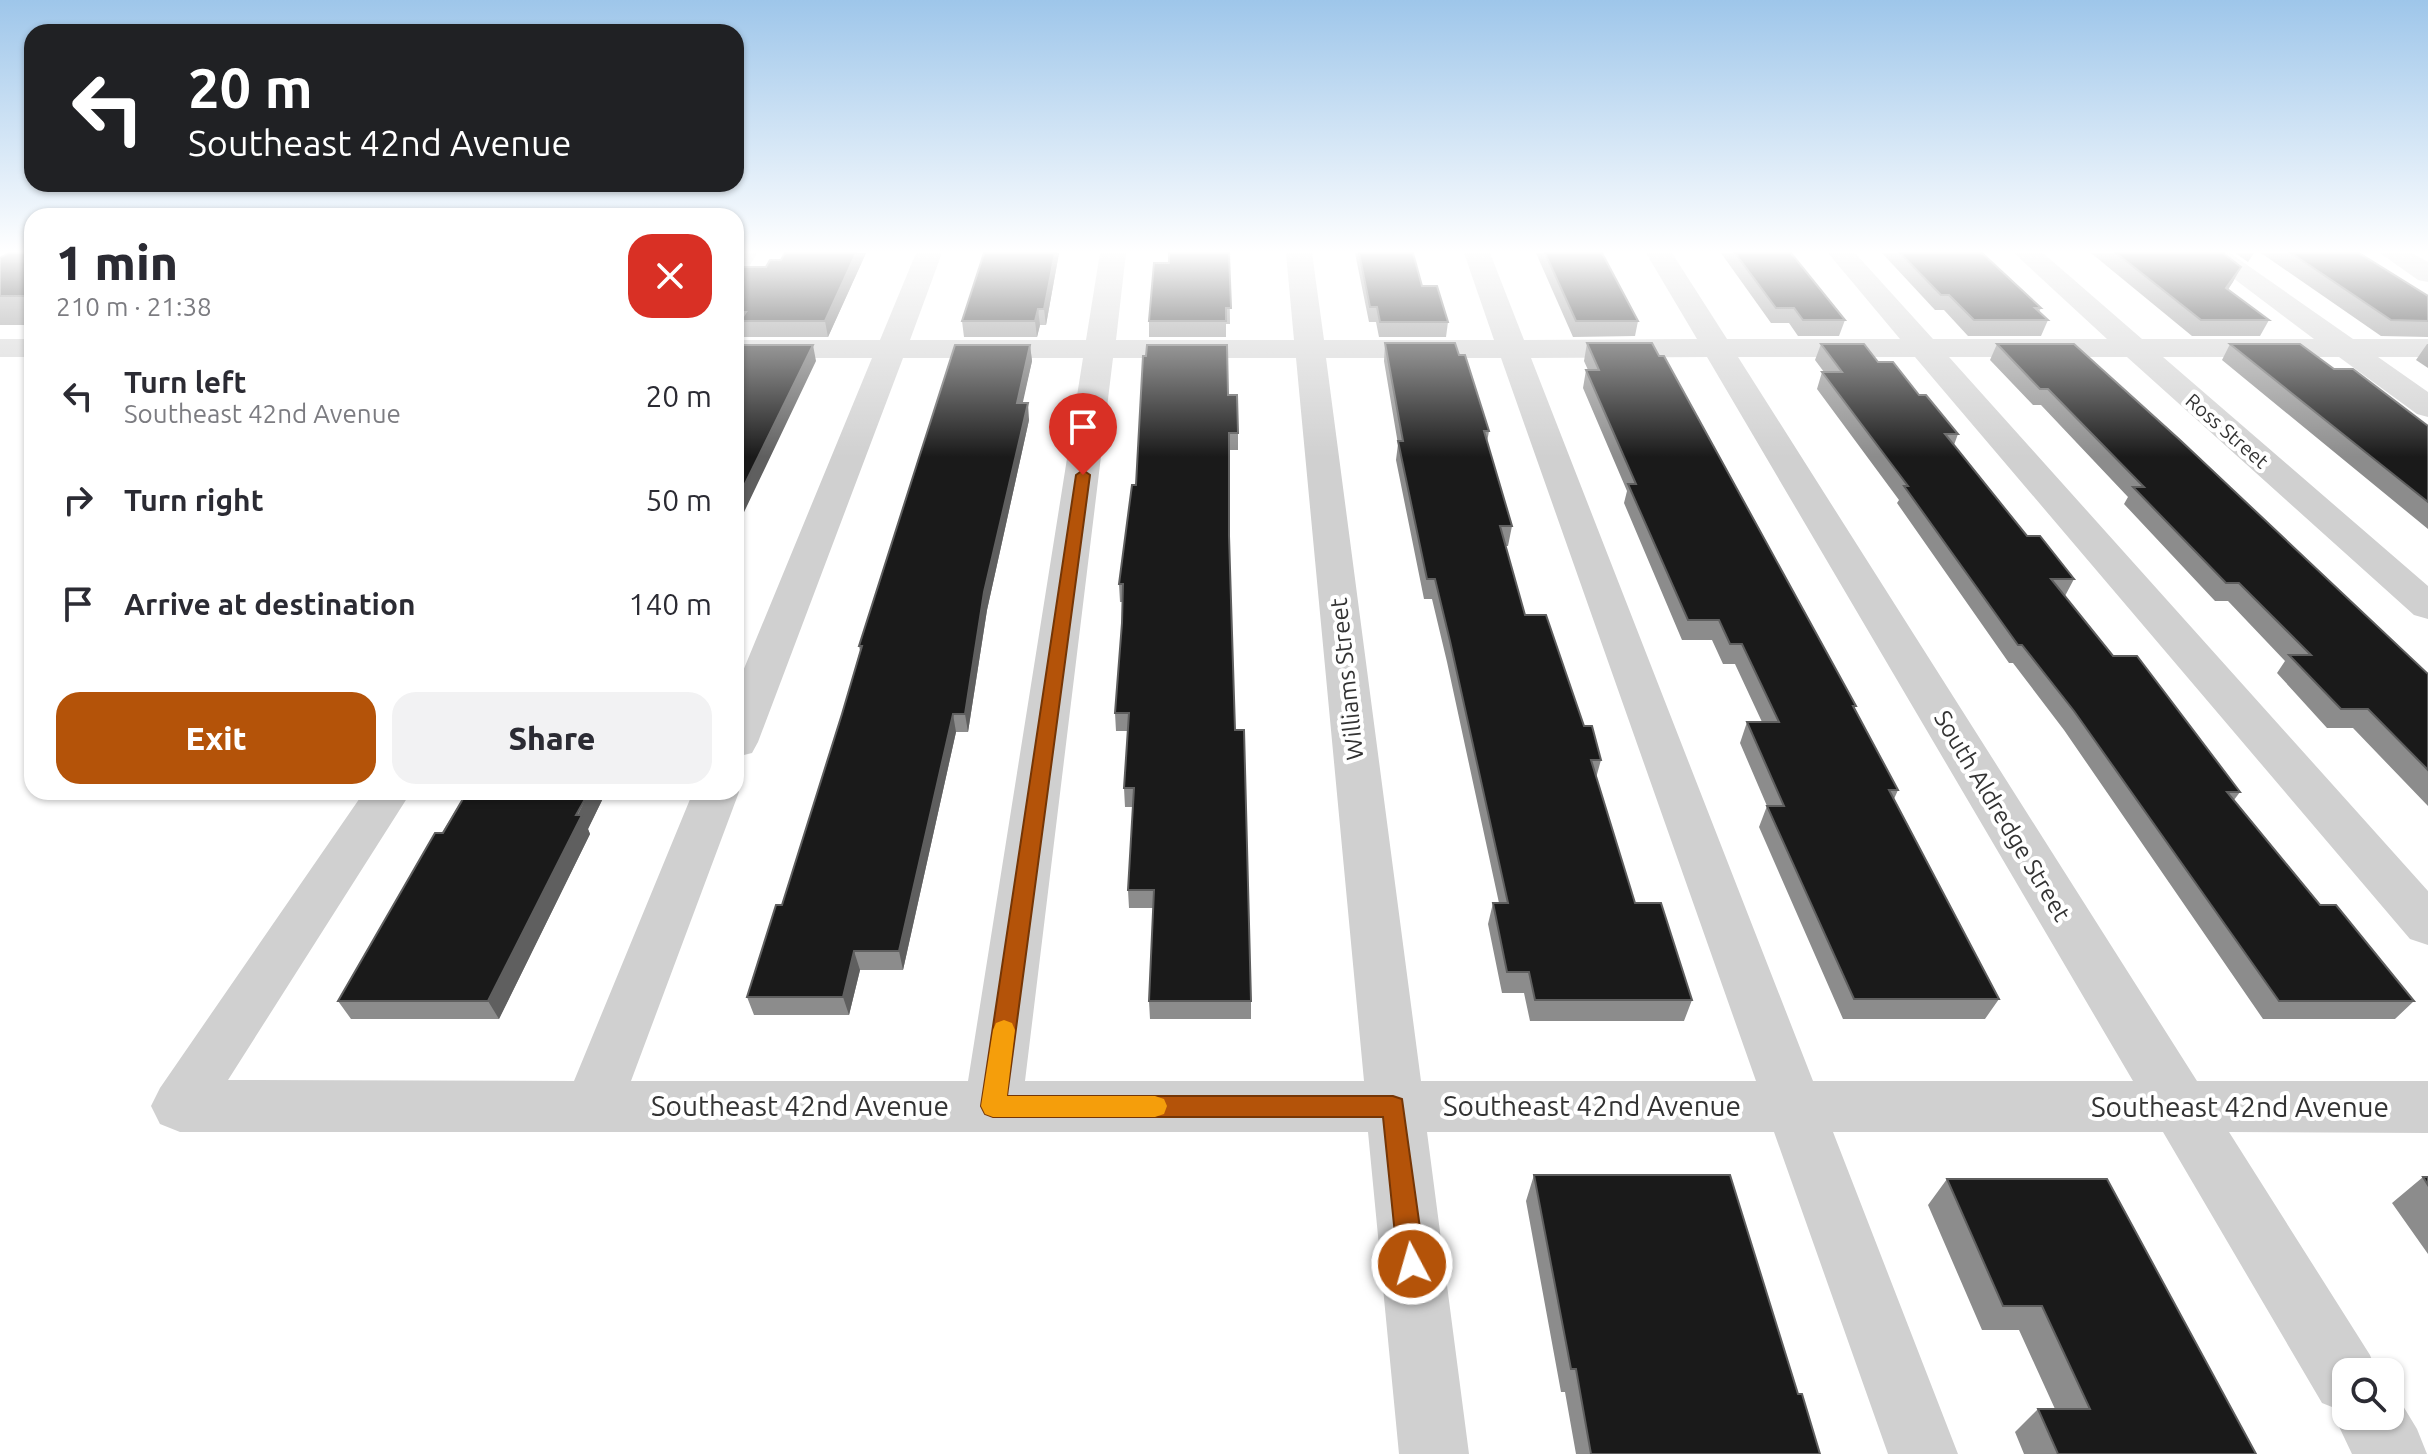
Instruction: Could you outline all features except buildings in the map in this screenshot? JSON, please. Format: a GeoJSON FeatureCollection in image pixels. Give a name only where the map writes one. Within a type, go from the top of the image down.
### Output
{"type":"FeatureCollection","features":[{"type":"Feature","properties":{"kind":"street"},"geometry":{"type":"LineString","coordinates":[[744,722],[902,321]]}},
{"type":"Feature","properties":{"kind":"street"},"geometry":{"type":"LineString","coordinates":[[993,1106],[1105,321]]}},
{"type":"Feature","properties":{"kind":"street","name":"Williams Street"},"geometry":{"type":"LineString","coordinates":[[1308,321],[1434,1454]]}},
{"type":"Feature","properties":{"kind":"street"},"geometry":{"type":"LineString","coordinates":[[1502,321],[1923,1454]]}},
{"type":"Feature","properties":{"kind":"street","name":"South Aldredge Street"},"geometry":{"type":"LineString","coordinates":[[1702,321],[2333,1358]]}},
{"type":"Feature","properties":{"kind":"street"},"geometry":{"type":"LineString","coordinates":[[1900,321],[2428,925]]}},
{"type":"Feature","properties":{"kind":"street","name":"Ross Street"},"geometry":{"type":"LineString","coordinates":[[2103,321],[2428,607]]}},
{"type":"Feature","properties":{"kind":"street"},"geometry":{"type":"LineString","coordinates":[[2308,321],[2428,407]]}},
{"type":"Feature","properties":{"kind":"street"},"geometry":{"type":"LineString","coordinates":[[0,348],[24,348]]}},
{"type":"Feature","properties":{"kind":"street"},"geometry":{"type":"LineString","coordinates":[[744,349],[2428,348]]}},
{"type":"Feature","properties":{"kind":"street","name":"Southeast 42nd Avenue"},"geometry":{"type":"LineString","coordinates":[[383,800],[180,1106],[2428,1107]]}},
{"type":"Feature","properties":{"kind":"street"},"geometry":{"type":"LineString","coordinates":[[593,1105],[713,800]]}},
{"type":"Feature","properties":{"kind":"street"},"geometry":{"type":"LineString","coordinates":[[2377,1430],[2392,1454]]}},
{"type":"Feature","properties":{"kind":"slow traffic"},"geometry":{"type":"LineString","coordinates":[[1004,1030],[993,1106],[1155,1106]]}},
{"type":"Feature","properties":{"kind":"route"},"geometry":{"type":"LineString","coordinates":[[1083,475],[993,1106],[1393,1106],[1412,1264]]}}]}
